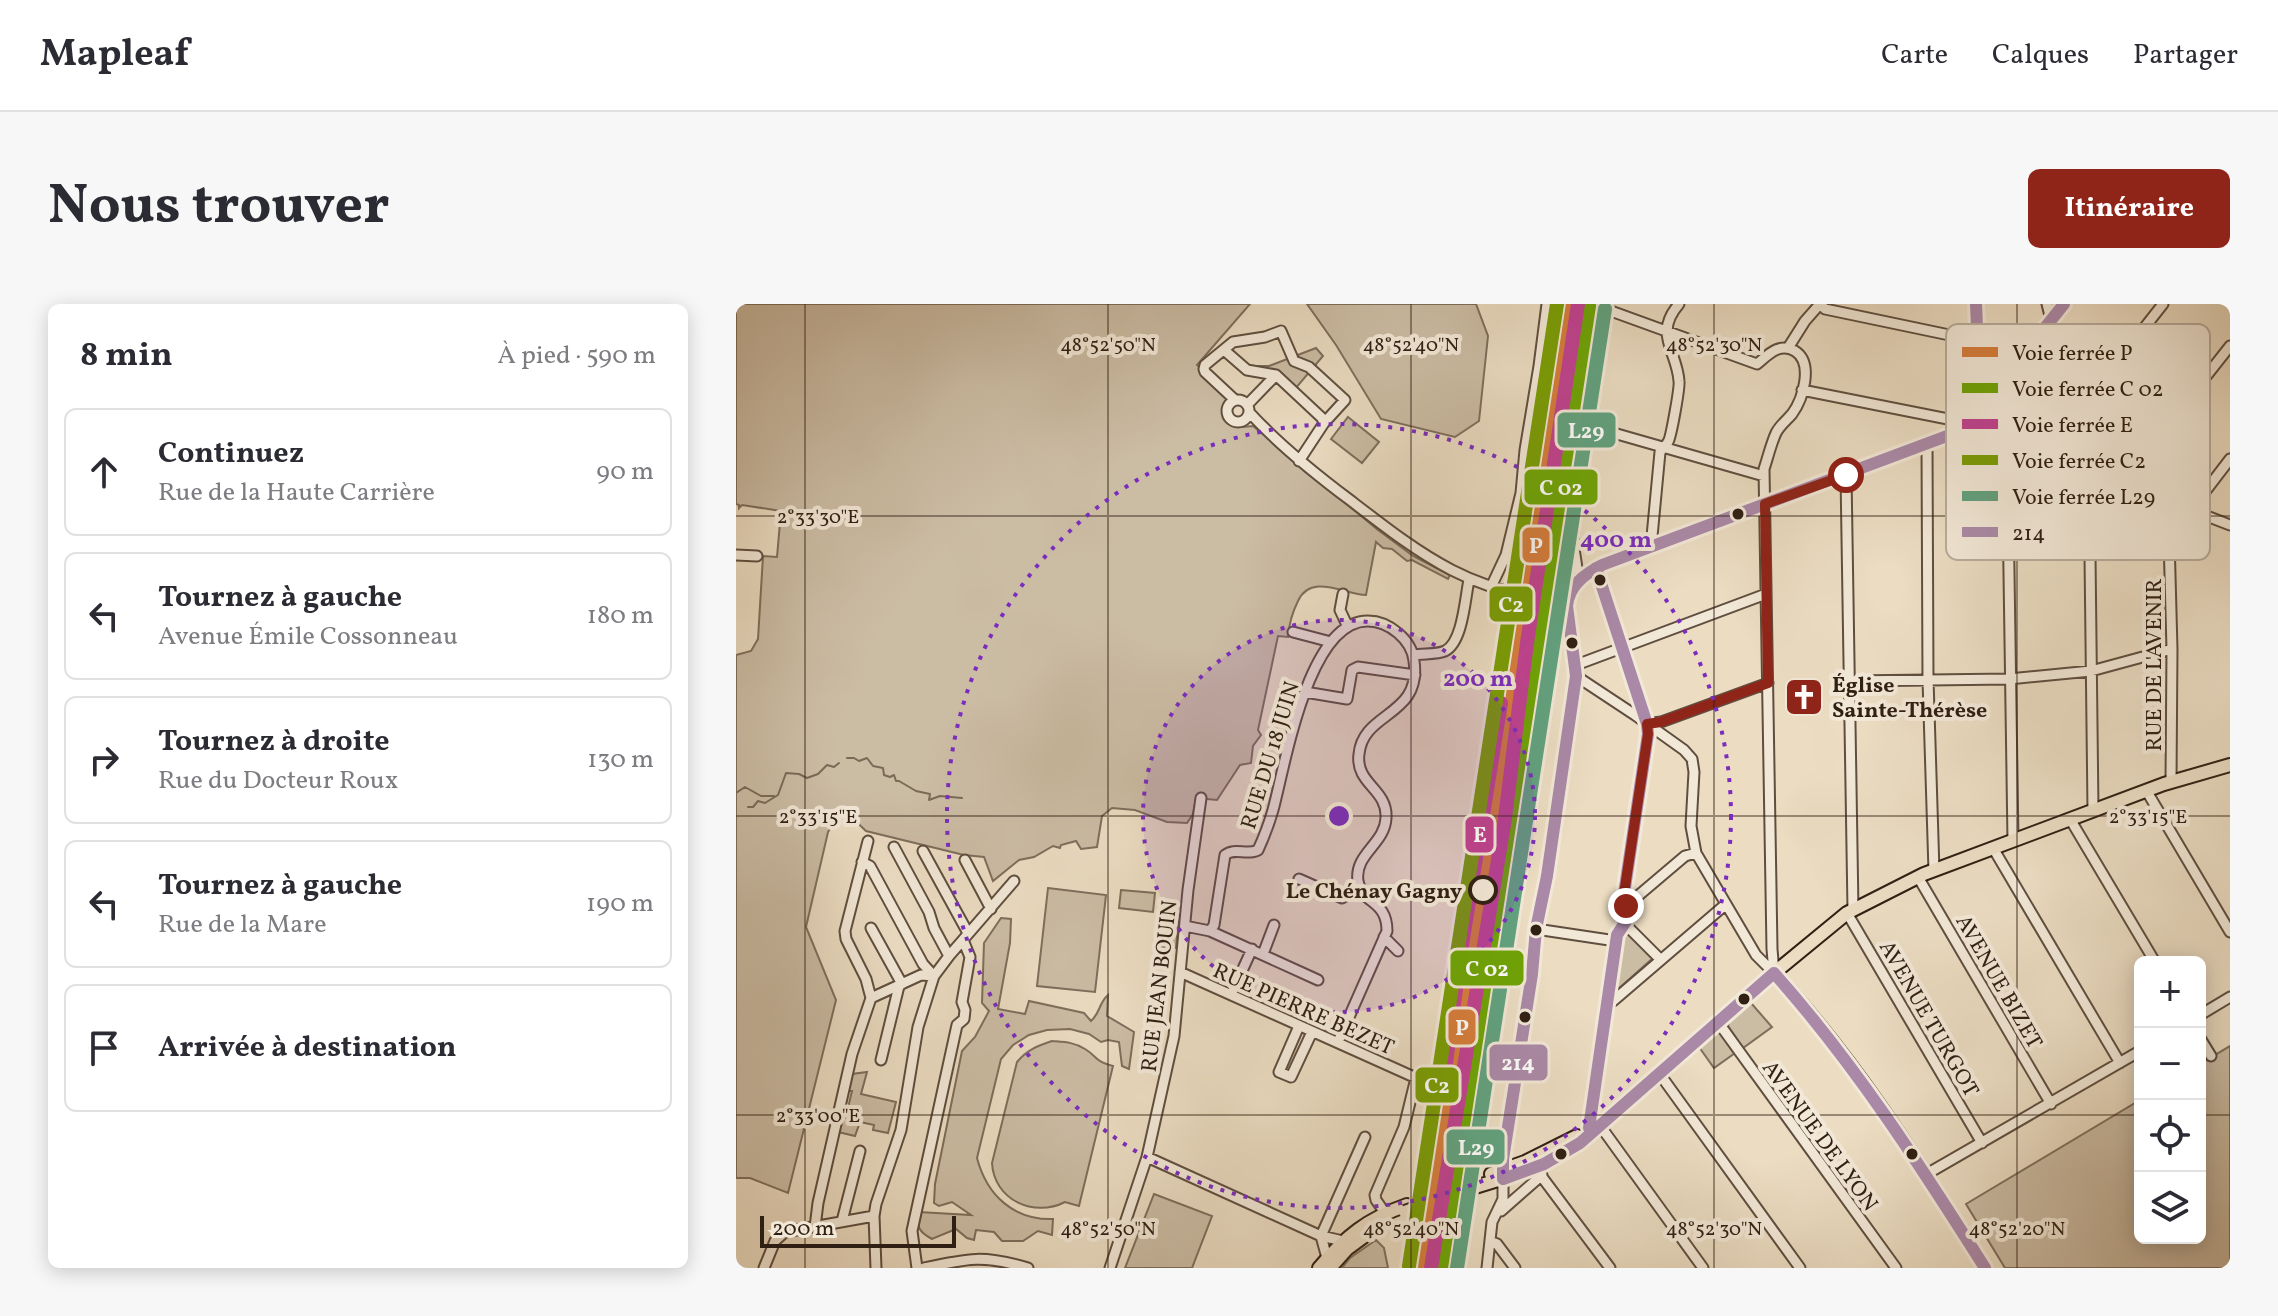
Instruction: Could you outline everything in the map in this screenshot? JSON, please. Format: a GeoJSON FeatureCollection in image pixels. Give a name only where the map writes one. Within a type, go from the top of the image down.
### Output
{"type":"FeatureCollection","features":[{"type":"Feature","properties":{"kind":"main road"},"geometry":{"type":"LineString","coordinates":[[1536,1168],[1613,1113],[1850,911],[1918,877],[1993,848],[2146,790],[2228,765]]}},
{"type":"Feature","properties":{"kind":"main road"},"geometry":{"type":"LineString","coordinates":[[1774,973],[1865,1085],[1985,1268]]}},
{"type":"Feature","properties":{"kind":"main road"},"geometry":{"type":"LineString","coordinates":[[1325,1265],[1343,1241],[1385,1213],[1536,1168],[1562,1154],[1594,1127]]}},
{"type":"Feature","properties":{"kind":"main road"},"geometry":{"type":"LineString","coordinates":[[1325,1265],[1366,1233],[1406,1208]]}},
{"type":"Feature","properties":{"kind":"street"},"geometry":{"type":"LineString","coordinates":[[1491,587],[1506,555],[1521,493],[1547,304]]}},
{"type":"Feature","properties":{"kind":"street"},"geometry":{"type":"LineString","coordinates":[[1651,547],[1660,452],[1670,439],[1679,381],[1667,331],[1672,312],[1679,304]]}},
{"type":"Feature","properties":{"kind":"street"},"geometry":{"type":"LineString","coordinates":[[1788,348],[1820,304],[1825,309],[1946,334]]}},
{"type":"Feature","properties":{"kind":"street"},"geometry":{"type":"LineString","coordinates":[[1976,304],[1977,324]]}},
{"type":"Feature","properties":{"kind":"street"},"geometry":{"type":"LineString","coordinates":[[2047,304],[2051,320]]}},
{"type":"Feature","properties":{"kind":"street"},"geometry":{"type":"LineString","coordinates":[[2048,324],[2064,304]]}},
{"type":"Feature","properties":{"kind":"street"},"geometry":{"type":"LineString","coordinates":[[2147,324],[2163,304]]}},
{"type":"Feature","properties":{"kind":"street"},"geometry":{"type":"LineString","coordinates":[[1582,579],[1573,542],[1588,343],[1597,305],[1757,364],[1772,351],[1788,348],[1802,357],[1807,368],[1802,390],[1792,414],[1777,431],[1764,476],[1774,973]]}},
{"type":"Feature","properties":{"kind":"street"},"geometry":{"type":"LineString","coordinates":[[1235,400],[1204,368],[1233,342],[1281,331],[1294,361],[1309,367],[1345,400],[1324,423],[1299,461]]}},
{"type":"Feature","properties":{"kind":"street"},"geometry":{"type":"LineString","coordinates":[[2210,371],[2230,346]]}},
{"type":"Feature","properties":{"kind":"street"},"geometry":{"type":"LineString","coordinates":[[1224,350],[1247,370],[1276,375],[1324,423]]}},
{"type":"Feature","properties":{"kind":"street"},"geometry":{"type":"LineString","coordinates":[[1276,375],[1248,409],[1245,419],[1239,422],[1229,417],[1227,407],[1235,400],[1242,400],[1248,409],[1299,461],[1409,547],[1469,580],[1504,592],[1566,599]]}},
{"type":"Feature","properties":{"kind":"street"},"geometry":{"type":"LineString","coordinates":[[1802,390],[1946,419]]}},
{"type":"Feature","properties":{"kind":"street"},"geometry":{"type":"LineString","coordinates":[[1582,424],[1764,476]]}},
{"type":"Feature","properties":{"kind":"street"},"geometry":{"type":"LineString","coordinates":[[1487,1268],[1492,1222],[1503,1199],[1503,1178],[1576,670],[1566,599],[1571,588],[1596,568],[1946,434]]}},
{"type":"Feature","properties":{"kind":"street"},"geometry":{"type":"LineString","coordinates":[[1927,444],[1928,679],[1934,871]]}},
{"type":"Feature","properties":{"kind":"street"},"geometry":{"type":"LineString","coordinates":[[2210,485],[2230,459]]}},
{"type":"Feature","properties":{"kind":"street"},"geometry":{"type":"LineString","coordinates":[[1846,475],[1850,911]]}},
{"type":"Feature","properties":{"kind":"street"},"geometry":{"type":"LineString","coordinates":[[2210,517],[2230,525]]}},
{"type":"Feature","properties":{"kind":"street"},"geometry":{"type":"LineString","coordinates":[[736,555],[757,556]]}},
{"type":"Feature","properties":{"kind":"street"},"geometry":{"type":"LineString","coordinates":[[2008,560],[2013,841]]}},
{"type":"Feature","properties":{"kind":"street"},"geometry":{"type":"LineString","coordinates":[[2090,560],[2093,810]]}},
{"type":"Feature","properties":{"kind":"street","name":"RUE DE L'AVENIR"},"geometry":{"type":"LineString","coordinates":[[2170,560],[2171,782]]}},
{"type":"Feature","properties":{"kind":"street"},"geometry":{"type":"LineString","coordinates":[[1596,568],[1648,734],[1624,894],[1626,921],[1616,941],[1607,1000],[1594,1127],[1703,1268]]}},
{"type":"Feature","properties":{"kind":"street"},"geometry":{"type":"LineString","coordinates":[[1413,655],[1444,651],[1452,645],[1463,616],[1469,580]]}},
{"type":"Feature","properties":{"kind":"street"},"geometry":{"type":"LineString","coordinates":[[1338,1042],[1387,931],[1382,909],[1360,887],[1358,869],[1361,861],[1383,833],[1386,822],[1384,802],[1362,775],[1358,762],[1360,746],[1369,732],[1410,695],[1415,675],[1413,655],[1404,639],[1385,625],[1371,620],[1347,625],[1340,610],[1343,594]]}},
{"type":"Feature","properties":{"kind":"street"},"geometry":{"type":"LineString","coordinates":[[1576,670],[1622,648],[1766,594]]}},
{"type":"Feature","properties":{"kind":"street","name":"RUE DU 18 JUIN"},"geometry":{"type":"LineString","coordinates":[[1210,931],[1214,925],[1225,855],[1228,852],[1258,850],[1273,811],[1295,718],[1305,692],[1331,642],[1347,625]]}},
{"type":"Feature","properties":{"kind":"street"},"geometry":{"type":"LineString","coordinates":[[1293,632],[1331,642]]}},
{"type":"Feature","properties":{"kind":"street"},"geometry":{"type":"LineString","coordinates":[[1849,681],[2009,679],[2091,671],[2172,649]]}},
{"type":"Feature","properties":{"kind":"street"},"geometry":{"type":"LineString","coordinates":[[1305,692],[1347,699],[1352,670],[1358,667],[1415,675]]}},
{"type":"Feature","properties":{"kind":"street"},"geometry":{"type":"LineString","coordinates":[[1576,670],[1692,759],[1691,826],[1696,853],[1756,955],[1774,973]]}},
{"type":"Feature","properties":{"kind":"street"},"geometry":{"type":"LineString","coordinates":[[1647,724],[1661,722],[1768,683]]}},
{"type":"Feature","properties":{"kind":"street"},"geometry":{"type":"LineString","coordinates":[[2146,790],[2230,932]]}},
{"type":"Feature","properties":{"kind":"street","name":"RUE JEAN BOUIN"},"geometry":{"type":"LineString","coordinates":[[1110,1268],[1147,1157],[1174,1036],[1201,798]]}},
{"type":"Feature","properties":{"kind":"street"},"geometry":{"type":"LineString","coordinates":[[2070,819],[2151,956]]}},
{"type":"Feature","properties":{"kind":"street"},"geometry":{"type":"LineString","coordinates":[[815,1227],[852,1054],[871,998],[845,931],[868,841]]}},
{"type":"Feature","properties":{"kind":"street"},"geometry":{"type":"LineString","coordinates":[[894,847],[949,956]]}},
{"type":"Feature","properties":{"kind":"street"},"geometry":{"type":"LineString","coordinates":[[1993,848],[2120,1063]]}},
{"type":"Feature","properties":{"kind":"street"},"geometry":{"type":"LineString","coordinates":[[917,1268],[912,1231],[957,1025],[964,1019],[962,1002],[970,957],[966,937],[923,851]]}},
{"type":"Feature","properties":{"kind":"street"},"geometry":{"type":"LineString","coordinates":[[1626,906],[1685,856],[1696,853]]}},
{"type":"Feature","properties":{"kind":"street"},"geometry":{"type":"LineString","coordinates":[[965,860],[991,909]]}},
{"type":"Feature","properties":{"kind":"street"},"geometry":{"type":"LineString","coordinates":[[862,862],[870,866],[923,964],[934,976]]}},
{"type":"Feature","properties":{"kind":"street","name":"AVENUE BIZET"},"geometry":{"type":"LineString","coordinates":[[1918,877],[2051,1104]]}},
{"type":"Feature","properties":{"kind":"street"},"geometry":{"type":"LineString","coordinates":[[1299,879],[1342,898],[1360,887]]}},
{"type":"Feature","properties":{"kind":"street"},"geometry":{"type":"LineString","coordinates":[[876,1268],[874,1216],[901,1130],[918,1027],[934,976],[1014,881]]}},
{"type":"Feature","properties":{"kind":"street"},"geometry":{"type":"LineString","coordinates":[[1607,1000],[1613,1001],[1725,905]]}},
{"type":"Feature","properties":{"kind":"street","name":"AVENUE TURGOT"},"geometry":{"type":"LineString","coordinates":[[1850,911],[1982,1143]]}},
{"type":"Feature","properties":{"kind":"street"},"geometry":{"type":"LineString","coordinates":[[1263,954],[1274,925]]}},
{"type":"Feature","properties":{"kind":"street"},"geometry":{"type":"LineString","coordinates":[[1185,926],[1210,931],[1318,980]]}},
{"type":"Feature","properties":{"kind":"street"},"geometry":{"type":"LineString","coordinates":[[1623,927],[1630,929],[1661,960]]}},
{"type":"Feature","properties":{"kind":"street"},"geometry":{"type":"LineString","coordinates":[[871,928],[900,985],[881,1060]]}},
{"type":"Feature","properties":{"kind":"street"},"geometry":{"type":"LineString","coordinates":[[1538,929],[1616,941]]}},
{"type":"Feature","properties":{"kind":"street"},"geometry":{"type":"LineString","coordinates":[[1384,937],[1398,951]]}},
{"type":"Feature","properties":{"kind":"street"},"geometry":{"type":"LineString","coordinates":[[1231,995],[1252,949]]}},
{"type":"Feature","properties":{"kind":"street","name":"RUE PIERRE BEZET"},"geometry":{"type":"LineString","coordinates":[[1180,972],[1414,1077],[1404,1127],[1375,1195],[1385,1213]]}},
{"type":"Feature","properties":{"kind":"street"},"geometry":{"type":"LineString","coordinates":[[871,998],[921,975],[934,976]]}},
{"type":"Feature","properties":{"kind":"street"},"geometry":{"type":"LineString","coordinates":[[2206,1011],[2230,997]]}},
{"type":"Feature","properties":{"kind":"street","name":"AVENUE DE LYON"},"geometry":{"type":"LineString","coordinates":[[1718,1022],[1896,1268]]}},
{"type":"Feature","properties":{"kind":"street"},"geometry":{"type":"LineString","coordinates":[[1299,1026],[1279,1072],[1291,1077],[1312,1032]]}},
{"type":"Feature","properties":{"kind":"street"},"geometry":{"type":"LineString","coordinates":[[2206,1048],[2211,1056]]}},
{"type":"Feature","properties":{"kind":"street"},"geometry":{"type":"LineString","coordinates":[[1925,1175],[2134,1055]]}},
{"type":"Feature","properties":{"kind":"street"},"geometry":{"type":"LineString","coordinates":[[1659,1073],[1800,1268]]}},
{"type":"Feature","properties":{"kind":"street"},"geometry":{"type":"LineString","coordinates":[[1325,1265],[1321,1236],[1365,1137]]}},
{"type":"Feature","properties":{"kind":"street"},"geometry":{"type":"LineString","coordinates":[[842,1221],[860,1151]]}},
{"type":"Feature","properties":{"kind":"street"},"geometry":{"type":"LineString","coordinates":[[1147,1157],[1321,1236],[1343,1241]]}},
{"type":"Feature","properties":{"kind":"street"},"geometry":{"type":"LineString","coordinates":[[1498,1212],[1532,1184],[1536,1168]]}},
{"type":"Feature","properties":{"kind":"street"},"geometry":{"type":"LineString","coordinates":[[1536,1168],[1610,1268]]}},
{"type":"Feature","properties":{"kind":"street"},"geometry":{"type":"LineString","coordinates":[[1503,1178],[1515,1189],[1532,1184]]}},
{"type":"Feature","properties":{"kind":"street"},"geometry":{"type":"LineString","coordinates":[[764,1268],[781,1234],[874,1216]]}},
{"type":"Feature","properties":{"kind":"street"},"geometry":{"type":"LineString","coordinates":[[1490,1241],[1497,1244],[1515,1268]]}},
{"type":"Feature","properties":{"kind":"street"},"geometry":{"type":"LineString","coordinates":[[924,1268],[974,1258],[1027,1268]]}},
{"type":"Feature","properties":{"kind":"shaded area"},"geometry":{"type":"Polygon","coordinates":[[[736,304],[1250,304],[1197,365],[1230,396],[1226,404],[1231,420],[1242,427],[1253,426],[1378,530],[1413,556],[1450,575],[1448,579],[1412,560],[1407,561],[1376,542],[1366,595],[1329,587],[1311,588],[1304,593],[1292,614],[1288,637],[1278,636],[1258,730],[1261,735],[1253,746],[1251,763],[1240,765],[1217,800],[1196,798],[1193,814],[1187,823],[1167,822],[1135,810],[1112,808],[1102,816],[1097,847],[1081,849],[1076,841],[1060,848],[1053,846],[1034,857],[1019,860],[993,881],[984,857],[866,831],[842,808],[828,832],[806,927],[836,1000],[788,1193],[750,1178],[736,1178],[736,655],[751,651],[758,639],[763,556],[777,557],[781,511],[742,505],[739,508],[736,504],[736,304]]]}},
{"type":"Feature","properties":{"kind":"shaded area"},"geometry":{"type":"Polygon","coordinates":[[[1307,304],[1476,304],[1488,336],[1479,421],[1455,437],[1381,419],[1307,304]]]}},
{"type":"Feature","properties":{"kind":"shaded area"},"geometry":{"type":"Polygon","coordinates":[[[1316,348],[1323,356],[1295,389],[1250,366],[1269,366],[1316,348]]]}},
{"type":"Feature","properties":{"kind":"shaded area"},"geometry":{"type":"Polygon","coordinates":[[[1348,417],[1379,442],[1362,463],[1331,439],[1348,417]]]}},
{"type":"Feature","properties":{"kind":"shaded area"},"geometry":{"type":"Polygon","coordinates":[[[1048,888],[1106,895],[1095,992],[1037,986],[1048,888]]]}},
{"type":"Feature","properties":{"kind":"shaded area"},"geometry":{"type":"Polygon","coordinates":[[[1121,890],[1155,893],[1153,912],[1119,908],[1121,890]]]}},
{"type":"Feature","properties":{"kind":"shaded area"},"geometry":{"type":"Polygon","coordinates":[[[1162,913],[1179,914],[1176,948],[1159,946],[1162,913]]]}},
{"type":"Feature","properties":{"kind":"shaded area"},"geometry":{"type":"Polygon","coordinates":[[[1001,918],[1011,919],[1010,943],[998,1009],[1025,1014],[1029,1001],[1084,1013],[1091,1021],[1108,995],[1107,1016],[1134,1032],[1129,1069],[1122,1066],[1119,1042],[1101,1042],[1089,1034],[1070,1029],[1029,1035],[1013,1045],[1001,1059],[977,1158],[995,1194],[1014,1210],[1053,1219],[1052,1235],[1038,1231],[1023,1241],[1002,1241],[994,1232],[976,1230],[974,1240],[956,1229],[932,1239],[920,1228],[919,1212],[971,1215],[952,1202],[939,1206],[934,1203],[935,1184],[962,1051],[975,1037],[989,1011],[982,1003],[984,943],[1001,918]]]}},
{"type":"Feature","properties":{"kind":"shaded area"},"geometry":{"type":"Polygon","coordinates":[[[1623,933],[1628,934],[1653,958],[1617,990],[1614,989],[1623,933]]]}},
{"type":"Feature","properties":{"kind":"shaded area"},"geometry":{"type":"Polygon","coordinates":[[[1751,1003],[1772,1027],[1743,1048],[1728,1026],[1751,1003]]]}},
{"type":"Feature","properties":{"kind":"shaded area"},"geometry":{"type":"Polygon","coordinates":[[[1716,1032],[1735,1053],[1714,1068],[1699,1047],[1716,1032]]]}},
{"type":"Feature","properties":{"kind":"shaded area"},"geometry":{"type":"Polygon","coordinates":[[[1052,1041],[1077,1045],[1099,1061],[1113,1066],[1079,1206],[1065,1202],[1041,1208],[1008,1196],[994,1176],[992,1163],[1017,1062],[1033,1049],[1052,1041]]]}},
{"type":"Feature","properties":{"kind":"shaded area"},"geometry":{"type":"Polygon","coordinates":[[[2230,1046],[2230,1268],[2005,1268],[1966,1204],[2134,1104],[2134,1244],[2206,1244],[2206,1060],[2230,1046]]]}},
{"type":"Feature","properties":{"kind":"shaded area"},"geometry":{"type":"Polygon","coordinates":[[[867,1072],[861,1094],[896,1102],[888,1133],[873,1130],[874,1125],[860,1122],[855,1136],[838,1132],[841,1117],[846,1116],[852,1091],[847,1091],[852,1074],[867,1072]]]}},
{"type":"Feature","properties":{"kind":"shaded area"},"geometry":{"type":"Polygon","coordinates":[[[1154,1194],[1212,1216],[1192,1268],[1125,1268],[1154,1194]]]}},
{"type":"Feature","properties":{"kind":"shaded area"},"geometry":{"type":"Polygon","coordinates":[[[1376,1240],[1384,1248],[1388,1268],[1342,1268],[1350,1258],[1376,1240]]]}},
{"type":"Feature","properties":{"kind":"waterway"},"geometry":{"type":"LineString","coordinates":[[847,758],[859,761],[867,758],[873,766],[883,768],[884,775],[894,775],[896,781],[930,794],[929,800],[940,796],[962,798]]}},
{"type":"Feature","properties":{"kind":"waterway"},"geometry":{"type":"LineString","coordinates":[[748,807],[753,807],[758,801],[765,803],[778,795],[786,773],[807,778],[818,774],[827,765],[834,767],[839,763]]}},
{"type":"Feature","properties":{"kind":"waterway"},"geometry":{"type":"LineString","coordinates":[[736,793],[745,787],[761,796],[774,796]]}},
{"type":"Feature","properties":{"kind":"railway"},"geometry":{"type":"LineString","coordinates":[[1413,1268],[1428,1189]]}},
{"type":"Feature","properties":{"kind":"rail line","name":"C2"},"geometry":{"type":"LineString","coordinates":[[1409,1266],[1557,304]]}},
{"type":"Feature","properties":{"kind":"rail line","name":"P"},"geometry":{"type":"LineString","coordinates":[[1425,1268],[1573,304]]}},
{"type":"Feature","properties":{"kind":"rail line","name":"E"},"geometry":{"type":"LineString","coordinates":[[1431,1268],[1505,818],[1527,643],[1578,304]]}},
{"type":"Feature","properties":{"kind":"rail line","name":"L29"},"geometry":{"type":"LineString","coordinates":[[1457,1268],[1605,309]]}},
{"type":"Feature","properties":{"kind":"rail line","name":"E"},"geometry":{"type":"LineString","coordinates":[[1443,1085],[1501,703]]}},
{"type":"Feature","properties":{"kind":"transit line","name":"214"},"geometry":{"type":"LineString","coordinates":[[1976,304],[1976,324]]}},
{"type":"Feature","properties":{"kind":"transit line","name":"214"},"geometry":{"type":"LineString","coordinates":[[2048,324],[2064,304]]}},
{"type":"Feature","properties":{"kind":"transit line"},"geometry":{"type":"LineString","coordinates":[[1441,1268],[1589,306]]}},
{"type":"Feature","properties":{"kind":"transit line","name":"214"},"geometry":{"type":"LineString","coordinates":[[1774,973],[1580,1143],[1544,1164],[1503,1179],[1503,1159],[1532,974],[1536,929],[1547,876],[1576,676],[1567,606],[1574,586],[1602,565],[1946,436]]}},
{"type":"Feature","properties":{"kind":"transit line","name":"214"},"geometry":{"type":"LineString","coordinates":[[1589,1128],[1617,935],[1626,921],[1624,894],[1648,734],[1596,568]]}},
{"type":"Feature","properties":{"kind":"transit line","name":"214"},"geometry":{"type":"LineString","coordinates":[[1774,973],[1859,1079],[1985,1268]]}},
{"type":"Feature","properties":{"kind":"place","name":"Église Sainte-Thérèse"},"geometry":{"type":"Point","coordinates":[1804,697]}},
{"type":"Feature","properties":{"kind":"place","name":"Le Chénay Gagny"},"geometry":{"type":"Point","coordinates":[1483,890]}},
{"type":"Feature","properties":{"kind":"route"},"geometry":{"type":"LineString","coordinates":[[1626,906],[1624,894],[1647,724],[1661,722],[1768,683],[1765,504],[1846,475]]}}]}
